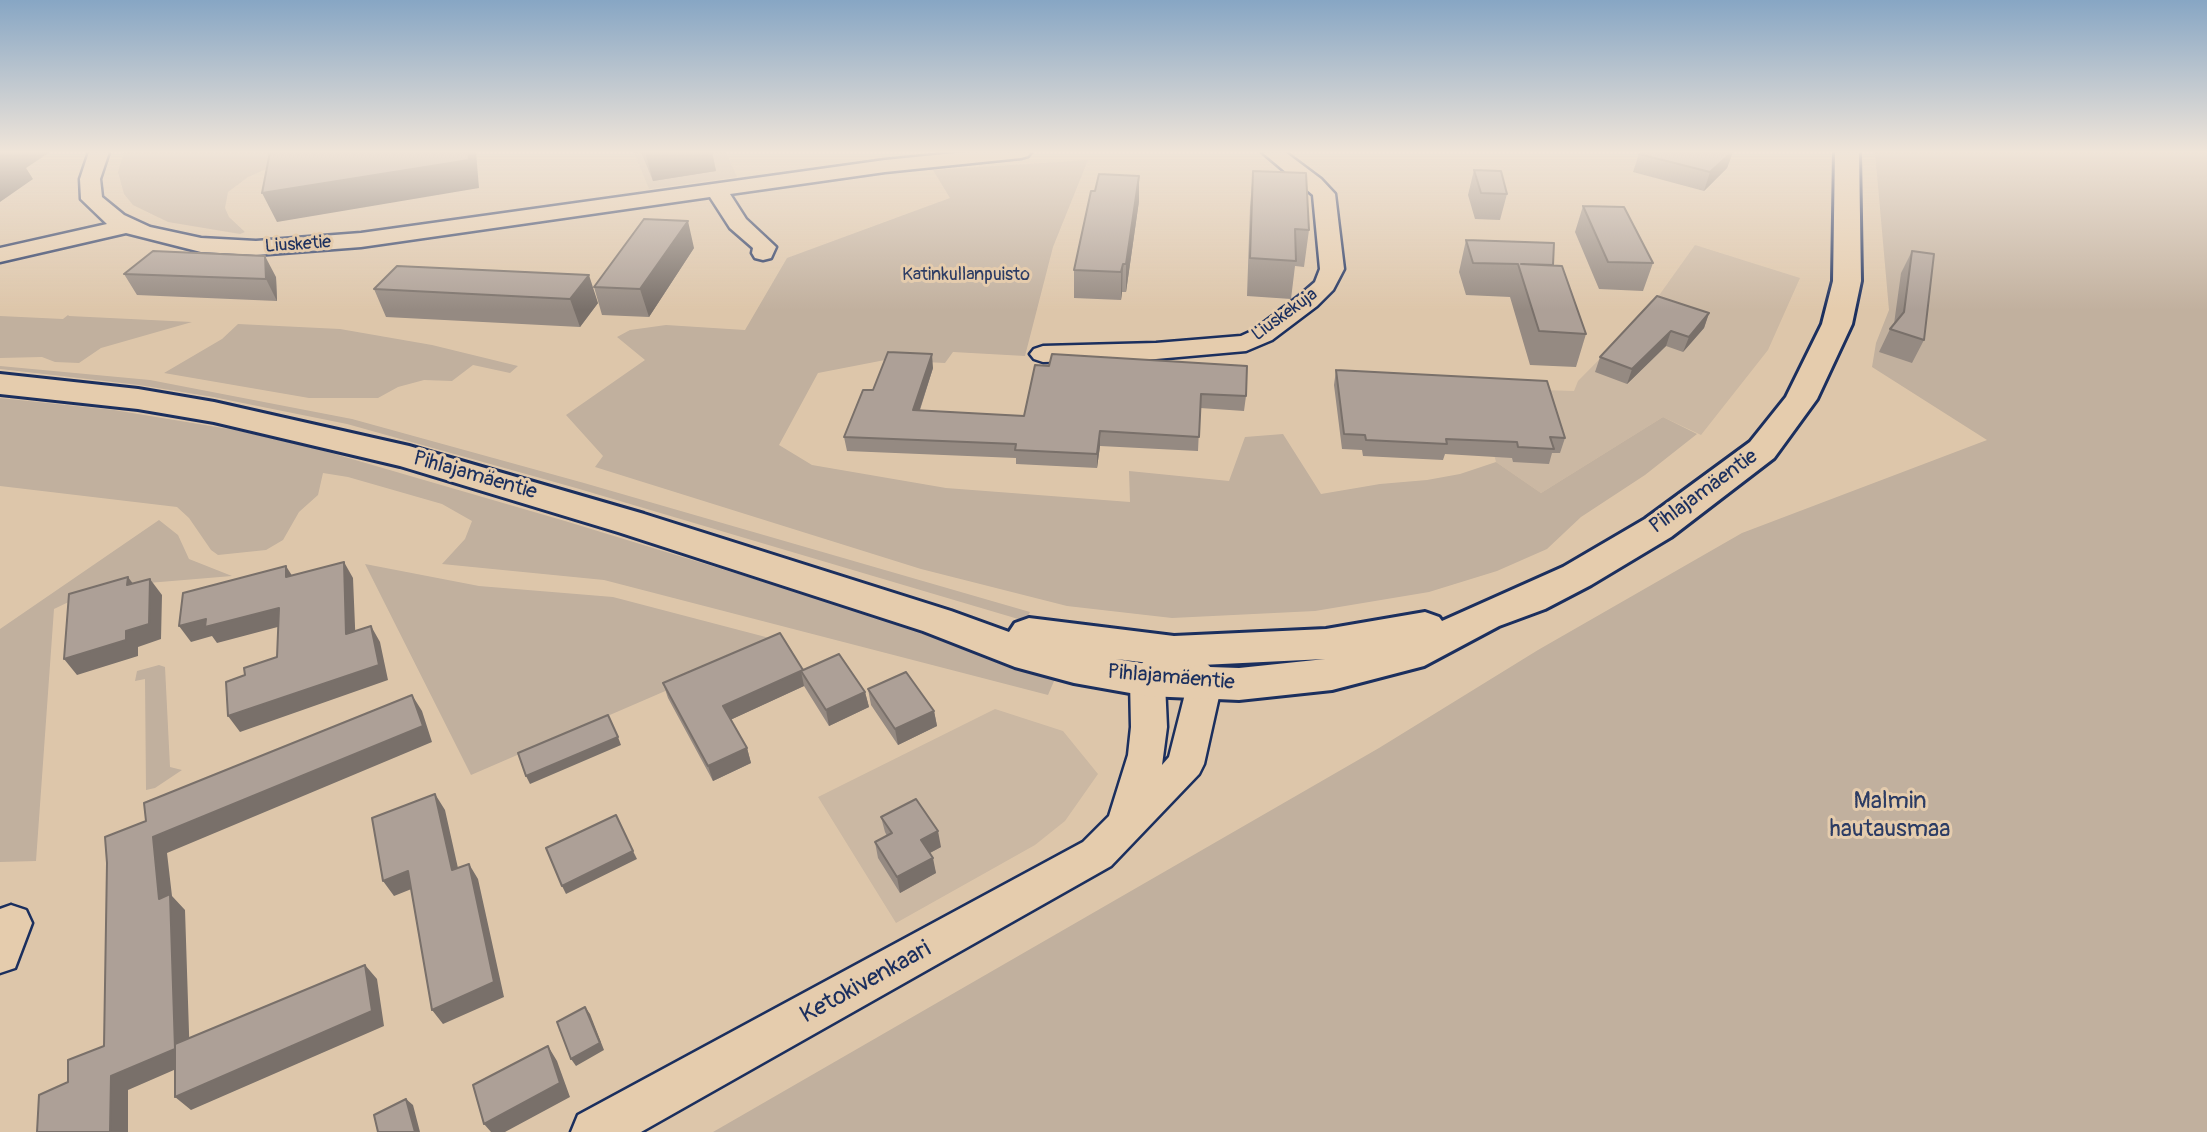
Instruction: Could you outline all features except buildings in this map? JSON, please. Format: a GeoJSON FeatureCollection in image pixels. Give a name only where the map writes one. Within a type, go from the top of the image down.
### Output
{"type":"FeatureCollection","features":[{"type":"Feature","properties":{"kind":"main road","name":"Pihlajamäentie"},"geometry":{"type":"LineString","coordinates":[[1161,666],[1205,684],[1240,684],[1332,674],[1409,655],[1485,617],[1531,599],[1658,528],[1762,450],[1801,399],[1837,324],[1847,281],[1845,207]]}},
{"type":"Feature","properties":{"kind":"main road","name":"Pihlajamäentie"},"geometry":{"type":"LineString","coordinates":[[0,384],[138,399],[214,412],[409,457],[631,523],[937,621],[1030,656],[1074,667],[1161,666],[1326,645],[1485,617]]}},
{"type":"Feature","properties":{"kind":"street","name":"Liusketie"},"geometry":{"type":"LineString","coordinates":[[97,205],[105,213],[143,232],[201,245],[277,248],[361,240],[617,205]]}},
{"type":"Feature","properties":{"kind":"street"},"geometry":{"type":"LineString","coordinates":[[726,205],[738,223],[765,247],[763,253]]}},
{"type":"Feature","properties":{"kind":"street","name":"Liuskekuja"},"geometry":{"type":"LineString","coordinates":[[1043,354],[1156,351],[1246,343],[1263,335],[1325,285],[1332,269],[1325,205]]}},
{"type":"Feature","properties":{"kind":"street"},"geometry":{"type":"LineString","coordinates":[[0,255],[127,226]]}},
{"type":"Feature","properties":{"kind":"street","name":"Ketokivenkaari"},"geometry":{"type":"LineString","coordinates":[[1128,821],[1146,755],[1161,666]]}},
{"type":"Feature","properties":{"kind":"street","name":"Ketokivenkaari"},"geometry":{"type":"LineString","coordinates":[[595,1132],[1097,854],[1185,764],[1205,684]]}},
{"type":"Feature","properties":{"kind":"shaded area"},"geometry":{"type":"Polygon","coordinates":[[[1695,245],[1800,278],[1768,350],[1701,435],[1663,417],[1541,493],[1496,462],[1477,388],[1574,391],[1578,381],[1650,308],[1695,245]]]}},
{"type":"Feature","properties":{"kind":"shaded area"},"geometry":{"type":"Polygon","coordinates":[[[995,709],[1063,731],[1098,774],[1065,821],[1035,845],[896,923],[818,797],[995,709]]]}},
{"type":"Feature","properties":{"kind":"green space"},"geometry":{"type":"Polygon","coordinates":[[[133,205],[226,205],[229,217],[245,232],[240,234],[168,222],[133,205]]]}},
{"type":"Feature","properties":{"kind":"green space","name":"Katinkullanpuisto"},"geometry":{"type":"Polygon","coordinates":[[[931,205],[1070,205],[1053,247],[1025,356],[953,352],[945,363],[885,360],[818,373],[779,445],[812,465],[946,488],[1130,502],[1129,471],[1229,481],[1245,437],[1283,434],[1321,494],[1460,474],[1496,462],[1541,493],[1663,417],[1697,434],[1645,475],[1581,517],[1547,549],[1497,571],[1429,592],[1315,611],[1172,618],[1067,606],[921,569],[595,467],[603,456],[566,415],[645,360],[617,337],[630,330],[666,325],[745,330],[787,258],[931,205]]]}},
{"type":"Feature","properties":{"kind":"green space","name":"Malmin hautausmaa"},"geometry":{"type":"Polygon","coordinates":[[[1880,205],[2207,205],[2207,1132],[713,1132],[1379,748],[1538,650],[1742,533],[1987,440],[1872,367],[1876,343],[1889,310],[1880,205]]]}},
{"type":"Feature","properties":{"kind":"green space"},"geometry":{"type":"Polygon","coordinates":[[[68,315],[192,322],[101,348],[79,363],[55,362],[42,357],[0,358],[0,316],[63,319],[68,315]]]}},
{"type":"Feature","properties":{"kind":"green space"},"geometry":{"type":"Polygon","coordinates":[[[238,324],[340,329],[432,345],[518,366],[510,373],[473,365],[452,381],[424,380],[398,387],[378,398],[309,398],[164,373],[222,339],[238,324]]]}},
{"type":"Feature","properties":{"kind":"green space"},"geometry":{"type":"Polygon","coordinates":[[[0,366],[150,380],[352,419],[1030,612],[1025,621],[576,488],[347,424],[213,397],[139,385],[0,369],[0,366]]]}},
{"type":"Feature","properties":{"kind":"green space"},"geometry":{"type":"Polygon","coordinates":[[[0,398],[114,410],[235,430],[314,448],[565,521],[1058,672],[1048,695],[604,580],[442,564],[465,539],[472,521],[442,504],[348,477],[323,473],[318,495],[299,512],[283,540],[266,550],[218,555],[177,507],[0,486],[0,398]]]}},
{"type":"Feature","properties":{"kind":"green space"},"geometry":{"type":"Polygon","coordinates":[[[159,520],[178,535],[189,559],[232,576],[100,587],[54,609],[36,861],[0,862],[0,629],[159,520]]]}},
{"type":"Feature","properties":{"kind":"green space"},"geometry":{"type":"Polygon","coordinates":[[[365,564],[479,586],[613,597],[781,641],[471,775],[365,564]]]}},
{"type":"Feature","properties":{"kind":"green space"},"geometry":{"type":"Polygon","coordinates":[[[159,665],[165,667],[170,767],[182,770],[155,788],[146,790],[145,679],[135,681],[137,671],[159,665]]]}}]}
